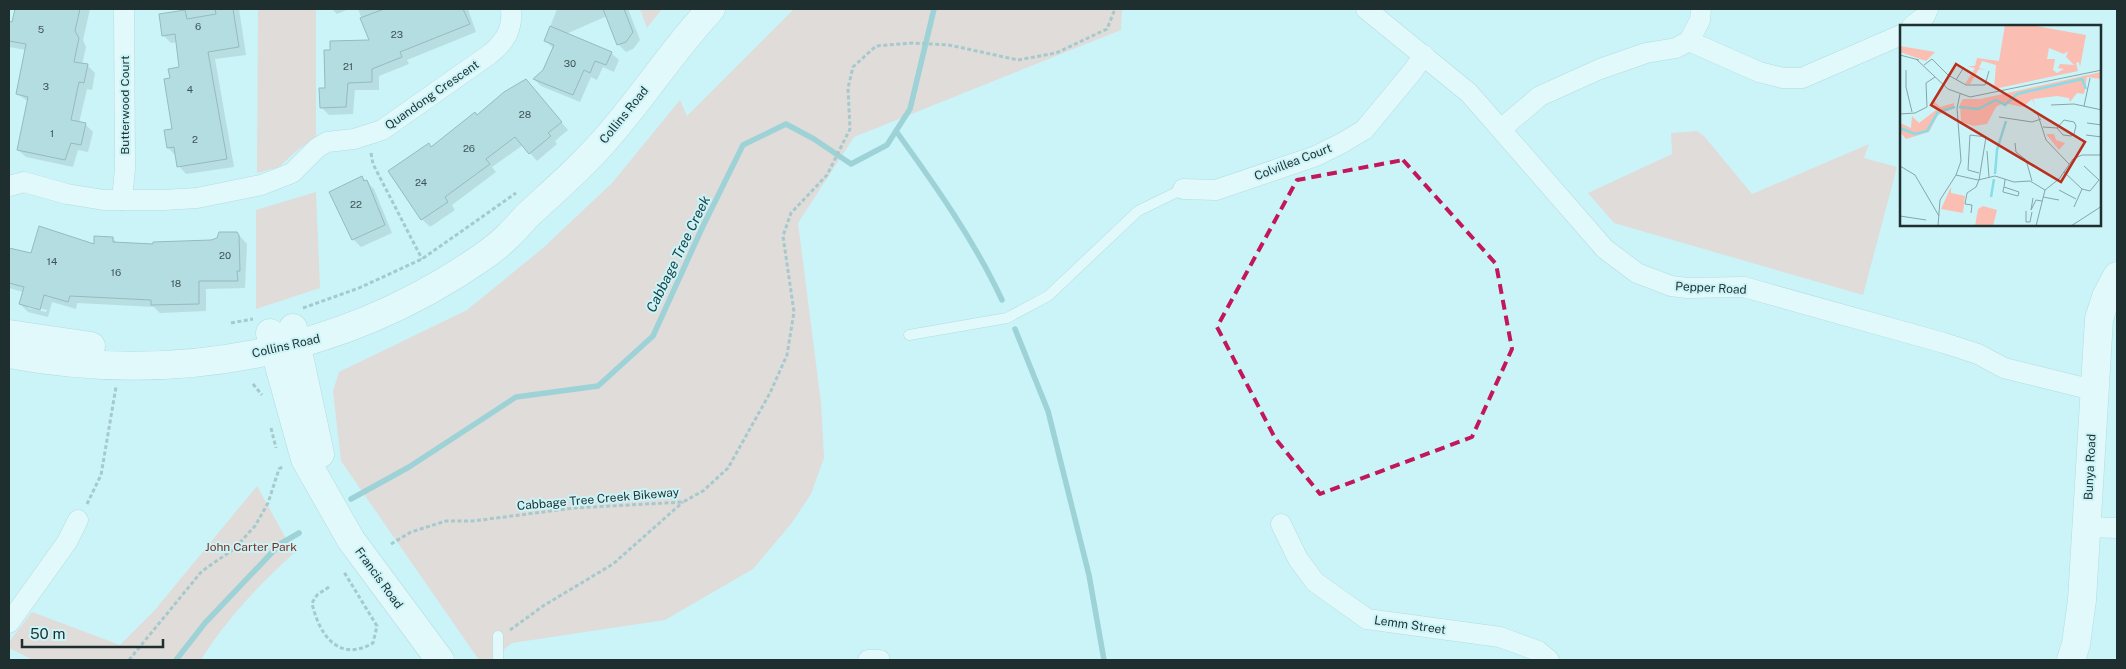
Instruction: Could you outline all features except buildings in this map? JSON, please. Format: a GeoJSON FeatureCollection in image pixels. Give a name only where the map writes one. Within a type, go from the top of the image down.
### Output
{"type":"FeatureCollection","features":[{"type":"Feature","properties":{"kind":"main road","name":"Collins Road"},"geometry":{"type":"LineString","coordinates":[[9,354],[86,364],[163,366],[212,361],[282,331],[335,315],[408,284],[470,249],[502,227],[528,214],[611,134],[673,53],[710,9]]}},
{"type":"Feature","properties":{"kind":"main road","name":"Bunya Road"},"geometry":{"type":"LineString","coordinates":[[2071,660],[2076,644],[2082,600],[2093,390],[2099,318],[2106,297],[2117,276]]}},
{"type":"Feature","properties":{"kind":"main road","name":"Collins Road"},"geometry":{"type":"LineString","coordinates":[[9,334],[84,346],[149,348],[192,345],[282,331]]}},
{"type":"Feature","properties":{"kind":"main road","name":"Francis Road"},"geometry":{"type":"LineString","coordinates":[[282,331],[305,459],[351,540],[440,660]]}},
{"type":"Feature","properties":{"kind":"street","name":"Butterwood Court"},"geometry":{"type":"LineString","coordinates":[[122,200],[125,168],[124,9]]}},
{"type":"Feature","properties":{"kind":"street","name":"Quandong Crescent"},"geometry":{"type":"LineString","coordinates":[[9,186],[24,182],[67,194],[122,200],[197,198],[261,185],[292,173],[317,148],[327,142],[366,136],[382,130],[499,47],[510,30],[511,9]]}},
{"type":"Feature","properties":{"kind":"street","name":"Pepper Road"},"geometry":{"type":"LineString","coordinates":[[1366,9],[1469,92],[1605,249],[1637,273],[1672,286],[1686,288],[1744,287],[1944,343],[1978,354],[2004,368],[2093,390]]}},
{"type":"Feature","properties":{"kind":"street"},"geometry":{"type":"LineString","coordinates":[[1501,129],[1540,96],[1600,69],[1646,53],[1676,48],[1689,41],[1700,20],[1701,9]]}},
{"type":"Feature","properties":{"kind":"street"},"geometry":{"type":"LineString","coordinates":[[1913,25],[1925,16],[1928,9]]}},
{"type":"Feature","properties":{"kind":"street"},"geometry":{"type":"LineString","coordinates":[[1689,41],[1759,72],[1783,78],[1802,78],[1900,34]]}},
{"type":"Feature","properties":{"kind":"street","name":"Colvillea Court"},"geometry":{"type":"LineString","coordinates":[[1183,189],[1216,190],[1316,156],[1342,143],[1364,130],[1424,55]]}},
{"type":"Feature","properties":{"kind":"street"},"geometry":{"type":"LineString","coordinates":[[9,623],[68,542],[78,520]]}},
{"type":"Feature","properties":{"kind":"street","name":"Lemm Street"},"geometry":{"type":"LineString","coordinates":[[1281,524],[1298,559],[1315,582],[1366,619],[1500,637],[1538,651],[1549,660]]}},
{"type":"Feature","properties":{"kind":"street"},"geometry":{"type":"LineString","coordinates":[[2086,527],[2117,528]]}},
{"type":"Feature","properties":{"kind":"street"},"geometry":{"type":"LineString","coordinates":[[868,660],[880,660]]}},
{"type":"Feature","properties":{"kind":"lane"},"geometry":{"type":"LineString","coordinates":[[909,335],[1007,318],[1048,296],[1138,211],[1183,189]]}},
{"type":"Feature","properties":{"kind":"lane"},"geometry":{"type":"LineString","coordinates":[[498,636],[498,660]]}},
{"type":"Feature","properties":{"kind":"path","name":"Cabbage Tree Creek Bikeway"},"geometry":{"type":"LineString","coordinates":[[392,544],[411,532],[446,521],[473,521],[574,508],[683,502],[703,491],[728,468],[770,393],[788,355],[794,312],[783,236],[791,213],[827,175],[850,129],[848,88],[853,67],[876,46],[912,43],[948,45],[1018,60],[1056,53],[1107,29],[1115,9]]}},
{"type":"Feature","properties":{"kind":"path"},"geometry":{"type":"LineString","coordinates":[[366,136],[373,164],[422,259]]}},
{"type":"Feature","properties":{"kind":"path"},"geometry":{"type":"LineString","coordinates":[[231,323],[282,331],[359,288],[422,259],[521,188]]}},
{"type":"Feature","properties":{"kind":"path"},"geometry":{"type":"LineString","coordinates":[[78,520],[101,475],[116,385]]}},
{"type":"Feature","properties":{"kind":"path"},"geometry":{"type":"LineString","coordinates":[[128,660],[202,571],[234,549],[255,526],[268,503],[279,469],[284,466],[288,472]]}},
{"type":"Feature","properties":{"kind":"path"},"geometry":{"type":"LineString","coordinates":[[498,636],[510,630],[543,606],[613,564],[683,502]]}},
{"type":"Feature","properties":{"kind":"path"},"geometry":{"type":"LineString","coordinates":[[329,587],[317,596],[312,603],[314,613],[324,634],[332,644],[343,650],[360,650],[373,643],[377,626],[340,566]]}},
{"type":"Feature","properties":{"kind":"highlighted area"},"geometry":{"type":"Polygon","coordinates":[[[1403,160],[1496,264],[1512,349],[1472,437],[1320,494],[1275,438],[1217,327],[1297,180],[1403,160]]]}},
{"type":"Feature","properties":{"kind":"green space"},"geometry":{"type":"Polygon","coordinates":[[[258,9],[316,9],[316,138],[300,148],[279,167],[257,173],[258,9]]]}},
{"type":"Feature","properties":{"kind":"green space"},"geometry":{"type":"Polygon","coordinates":[[[640,9],[662,9],[647,28],[640,9]]]}},
{"type":"Feature","properties":{"kind":"green space"},"geometry":{"type":"Polygon","coordinates":[[[794,9],[1122,9],[1121,30],[854,137],[798,223],[821,403],[824,458],[811,494],[791,524],[753,569],[665,620],[512,643],[491,660],[479,660],[341,461],[333,391],[339,372],[467,310],[543,248],[612,183],[680,100],[687,116],[794,9]]]}},
{"type":"Feature","properties":{"kind":"green space"},"geometry":{"type":"Polygon","coordinates":[[[1697,131],[1704,136],[1752,194],[1869,144],[1864,158],[1897,167],[1863,295],[1614,223],[1588,193],[1672,154],[1671,133],[1697,131]]]}},
{"type":"Feature","properties":{"kind":"green space"},"geometry":{"type":"Polygon","coordinates":[[[316,192],[320,288],[256,309],[256,210],[316,192]]]}},
{"type":"Feature","properties":{"kind":"green space","name":"John Carter Park"},"geometry":{"type":"Polygon","coordinates":[[[257,486],[294,553],[244,603],[221,630],[201,660],[33,660],[9,648],[9,642],[32,612],[120,645],[154,611],[257,486]]]}},
{"type":"Feature","properties":{"kind":"waterway","name":"Cabbage Tree Creek"},"geometry":{"type":"LineString","coordinates":[[351,499],[409,467],[516,397],[598,386],[653,336],[703,226],[743,145],[786,124],[814,139],[851,164],[887,145],[910,109],[934,9]]}},
{"type":"Feature","properties":{"kind":"waterway"},"geometry":{"type":"LineString","coordinates":[[896,131],[966,234],[1002,300]]}},
{"type":"Feature","properties":{"kind":"waterway"},"geometry":{"type":"LineString","coordinates":[[1015,329],[1048,411],[1089,575],[1104,660]]}},
{"type":"Feature","properties":{"kind":"waterway","name":"Cabbage Tree Creek"},"geometry":{"type":"LineString","coordinates":[[176,660],[205,623],[280,544],[299,533]]}}]}
